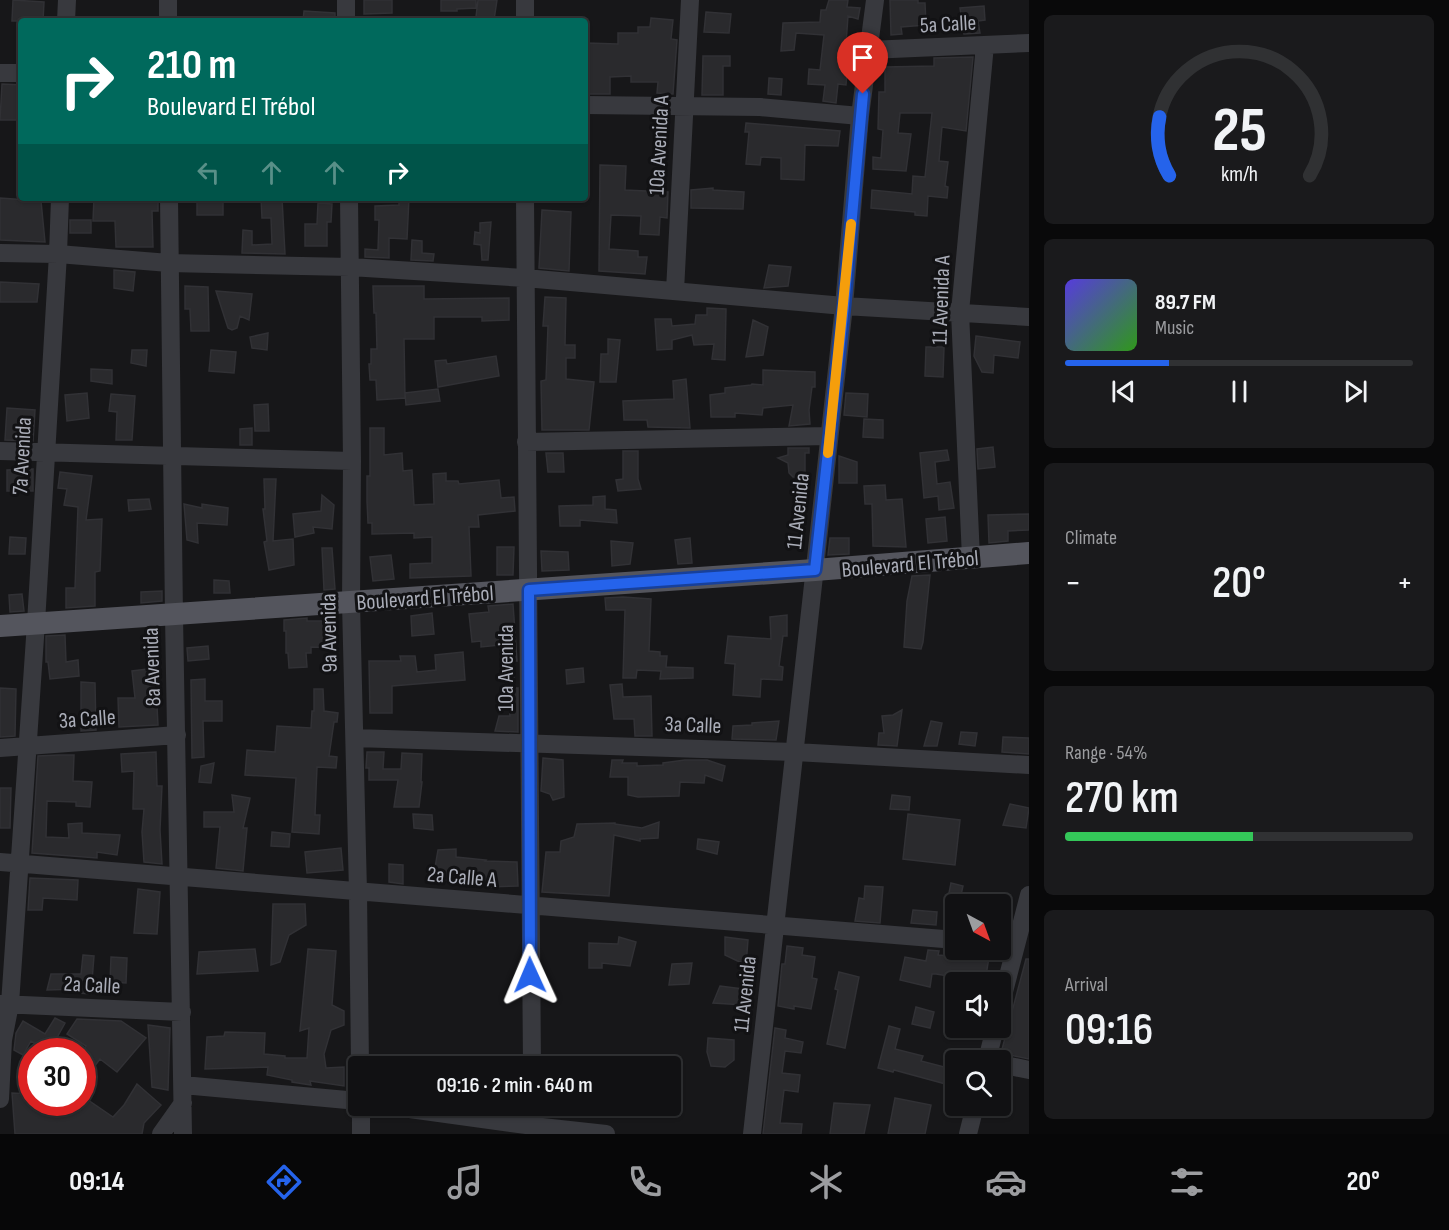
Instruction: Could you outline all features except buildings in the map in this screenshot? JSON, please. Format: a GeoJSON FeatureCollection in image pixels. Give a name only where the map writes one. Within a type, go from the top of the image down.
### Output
{"type":"FeatureCollection","features":[{"type":"Feature","properties":{"kind":"main road","name":"Boulevard El Trébol"},"geometry":{"type":"LineString","coordinates":[[0,626],[174,616],[1029,553]]}},
{"type":"Feature","properties":{"kind":"street"},"geometry":{"type":"LineString","coordinates":[[66,18],[67,0]]}},
{"type":"Feature","properties":{"kind":"street"},"geometry":{"type":"LineString","coordinates":[[168,0],[168,18]]}},
{"type":"Feature","properties":{"kind":"street"},"geometry":{"type":"LineString","coordinates":[[346,0],[346,18]]}},
{"type":"Feature","properties":{"kind":"street"},"geometry":{"type":"LineString","coordinates":[[525,0],[525,18]]}},
{"type":"Feature","properties":{"kind":"street","name":"10a Avenida A"},"geometry":{"type":"LineString","coordinates":[[675,291],[690,0]]}},
{"type":"Feature","properties":{"kind":"street","name":"11 Avenida"},"geometry":{"type":"LineString","coordinates":[[752,1134],[844,306],[860,116],[875,0]]}},
{"type":"Feature","properties":{"kind":"street","name":"5a Calle"},"geometry":{"type":"LineString","coordinates":[[869,50],[1029,43]]}},
{"type":"Feature","properties":{"kind":"street","name":"11 Avenida A"},"geometry":{"type":"LineString","coordinates":[[971,558],[960,312],[985,45]]}},
{"type":"Feature","properties":{"kind":"street"},"geometry":{"type":"LineString","coordinates":[[0,73],[18,73]]}},
{"type":"Feature","properties":{"kind":"street"},"geometry":{"type":"LineString","coordinates":[[588,105],[760,107],[860,116]]}},
{"type":"Feature","properties":{"kind":"street","name":"7a Avenida"},"geometry":{"type":"LineString","coordinates":[[0,1099],[5,1004],[19,864],[36,623],[60,201]]}},
{"type":"Feature","properties":{"kind":"street","name":"8a Avenida"},"geometry":{"type":"LineString","coordinates":[[169,201],[171,456],[183,1134]]}},
{"type":"Feature","properties":{"kind":"street","name":"9a Avenida"},"geometry":{"type":"LineString","coordinates":[[349,201],[351,603],[360,1056]]}},
{"type":"Feature","properties":{"kind":"street","name":"10a Avenida"},"geometry":{"type":"LineString","coordinates":[[525,201],[532,1056]]}},
{"type":"Feature","properties":{"kind":"street"},"geometry":{"type":"LineString","coordinates":[[0,253],[58,254],[169,263],[350,267],[525,278],[844,306],[1029,317]]}},
{"type":"Feature","properties":{"kind":"street"},"geometry":{"type":"LineString","coordinates":[[526,442],[830,436]]}},
{"type":"Feature","properties":{"kind":"street"},"geometry":{"type":"LineString","coordinates":[[0,451],[352,461]]}},
{"type":"Feature","properties":{"kind":"street","name":"3a Calle"},"geometry":{"type":"LineString","coordinates":[[0,748],[177,735]]}},
{"type":"Feature","properties":{"kind":"street","name":"3a Calle"},"geometry":{"type":"LineString","coordinates":[[355,738],[795,752],[1029,765]]}},
{"type":"Feature","properties":{"kind":"street","name":"2a Calle A"},"geometry":{"type":"LineString","coordinates":[[0,862],[945,939]]}},
{"type":"Feature","properties":{"kind":"street"},"geometry":{"type":"LineString","coordinates":[[1011,938],[1029,894]]}},
{"type":"Feature","properties":{"kind":"street","name":"2a Calle"},"geometry":{"type":"LineString","coordinates":[[5,1004],[182,1012]]}},
{"type":"Feature","properties":{"kind":"street"},"geometry":{"type":"LineString","coordinates":[[1011,1066],[1029,1070]]}},
{"type":"Feature","properties":{"kind":"street"},"geometry":{"type":"LineString","coordinates":[[161,1134],[183,1094],[348,1101]]}},
{"type":"Feature","properties":{"kind":"street"},"geometry":{"type":"LineString","coordinates":[[361,1116],[361,1134]]}},
{"type":"Feature","properties":{"kind":"street"},"geometry":{"type":"LineString","coordinates":[[448,1116],[533,1130],[606,1134]]}},
{"type":"Feature","properties":{"kind":"street"},"geometry":{"type":"LineString","coordinates":[[968,1134],[972,1116]]}},
{"type":"Feature","properties":{"kind":"slow traffic"},"geometry":{"type":"LineString","coordinates":[[828,453],[851,224]]}},
{"type":"Feature","properties":{"kind":"route"},"geometry":{"type":"LineString","coordinates":[[530,975],[529,590],[815,570],[844,306],[863,94]]}}]}
